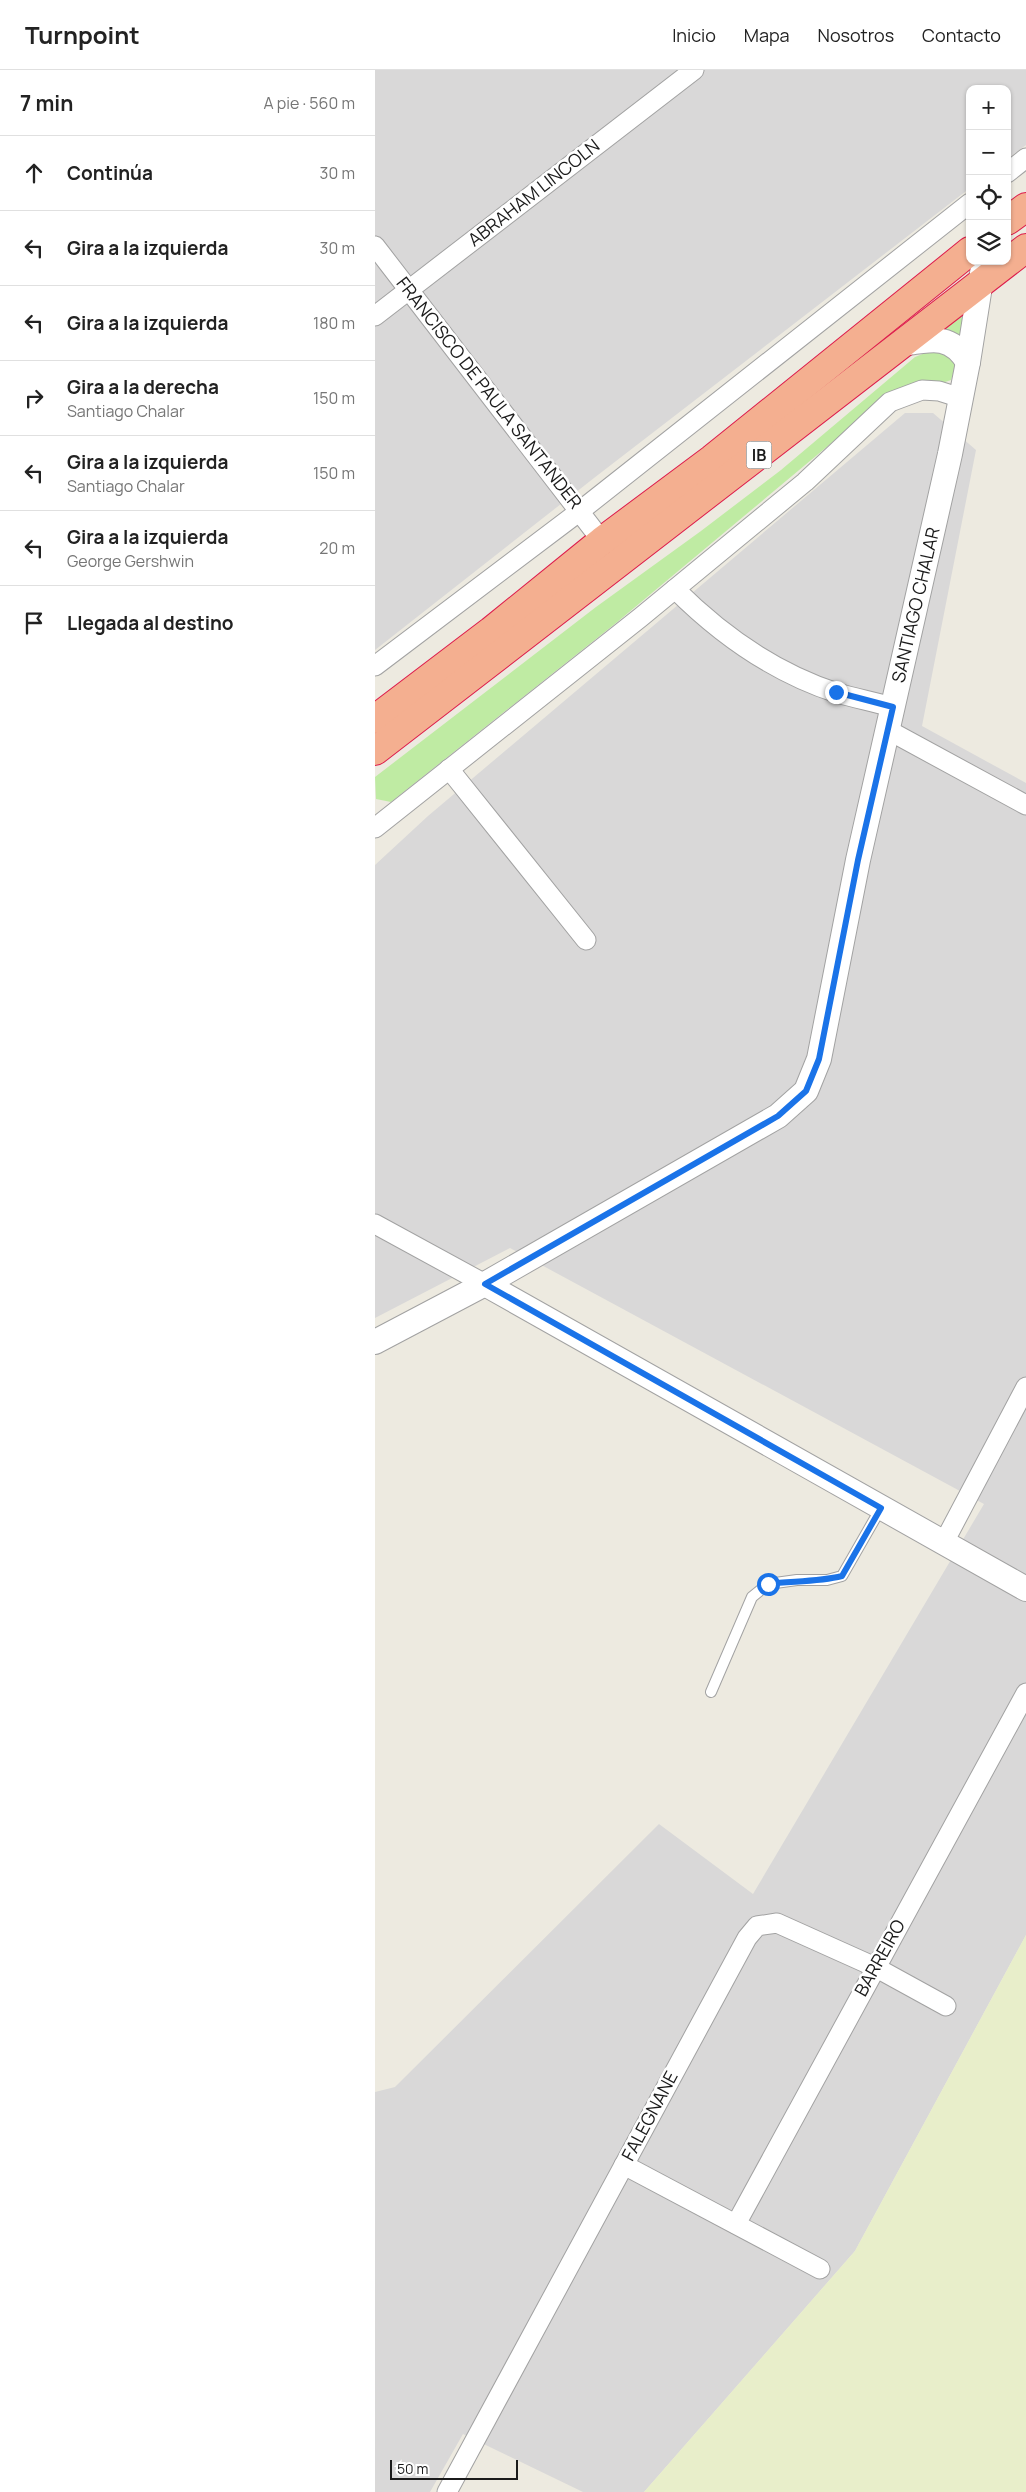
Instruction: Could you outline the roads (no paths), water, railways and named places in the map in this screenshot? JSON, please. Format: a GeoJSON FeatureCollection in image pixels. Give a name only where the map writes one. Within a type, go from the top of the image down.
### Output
{"type":"FeatureCollection","features":[{"type":"Feature","properties":{"kind":"highway"},"geometry":{"type":"LineString","coordinates":[[1008,220],[1026,206]]}},
{"type":"Feature","properties":{"kind":"highway","name":"IB"},"geometry":{"type":"LineString","coordinates":[[375,751],[903,344],[983,272],[1026,248]]}},
{"type":"Feature","properties":{"kind":"highway","name":"IB"},"geometry":{"type":"LineString","coordinates":[[375,719],[491,631],[602,541],[712,459],[966,254]]}},
{"type":"Feature","properties":{"kind":"street","name":"ABRAHAM LINCOLN"},"geometry":{"type":"LineString","coordinates":[[375,316],[694,70]]}},
{"type":"Feature","properties":{"kind":"street"},"geometry":{"type":"LineString","coordinates":[[1011,170],[1026,158]]}},
{"type":"Feature","properties":{"kind":"street"},"geometry":{"type":"LineString","coordinates":[[375,666],[580,511],[966,206]]}},
{"type":"Feature","properties":{"kind":"street","name":"FRANCISCO DE PAULA SANTANDER"},"geometry":{"type":"LineString","coordinates":[[375,246],[602,541]]}},
{"type":"Feature","properties":{"kind":"street","name":"SANTIAGO CHALAR"},"geometry":{"type":"LineString","coordinates":[[375,1342],[485,1284],[778,1116],[806,1091],[819,1059],[858,860],[961,398],[983,272]]}},
{"type":"Feature","properties":{"kind":"street"},"geometry":{"type":"LineString","coordinates":[[903,344],[925,340],[945,341],[961,351],[968,362]]}},
{"type":"Feature","properties":{"kind":"street"},"geometry":{"type":"LineString","coordinates":[[377,821],[449,769],[675,589],[805,482],[890,402],[922,390],[939,391],[961,398]]}},
{"type":"Feature","properties":{"kind":"street"},"geometry":{"type":"LineString","coordinates":[[675,589],[723,632],[760,657],[836,692],[893,707]]}},
{"type":"Feature","properties":{"kind":"street"},"geometry":{"type":"LineString","coordinates":[[887,730],[1026,805]]}},
{"type":"Feature","properties":{"kind":"street"},"geometry":{"type":"LineString","coordinates":[[449,769],[586,940]]}},
{"type":"Feature","properties":{"kind":"street"},"geometry":{"type":"LineString","coordinates":[[375,1224],[1026,1589]]}},
{"type":"Feature","properties":{"kind":"street"},"geometry":{"type":"LineString","coordinates":[[943,1544],[1026,1387]]}},
{"type":"Feature","properties":{"kind":"street","name":"BARREIRO"},"geometry":{"type":"LineString","coordinates":[[736,2224],[1026,1693]]}},
{"type":"Feature","properties":{"kind":"street","name":"FALEGNANE"},"geometry":{"type":"LineString","coordinates":[[447,2492],[747,1938],[757,1926],[777,1923],[875,1967],[946,2006]]}},
{"type":"Feature","properties":{"kind":"street"},"geometry":{"type":"LineString","coordinates":[[624,2164],[820,2269]]}},
{"type":"Feature","properties":{"kind":"lane"},"geometry":{"type":"LineString","coordinates":[[711,1692],[753,1597],[768,1584],[797,1580],[827,1580],[842,1576],[881,1508]]}}]}
